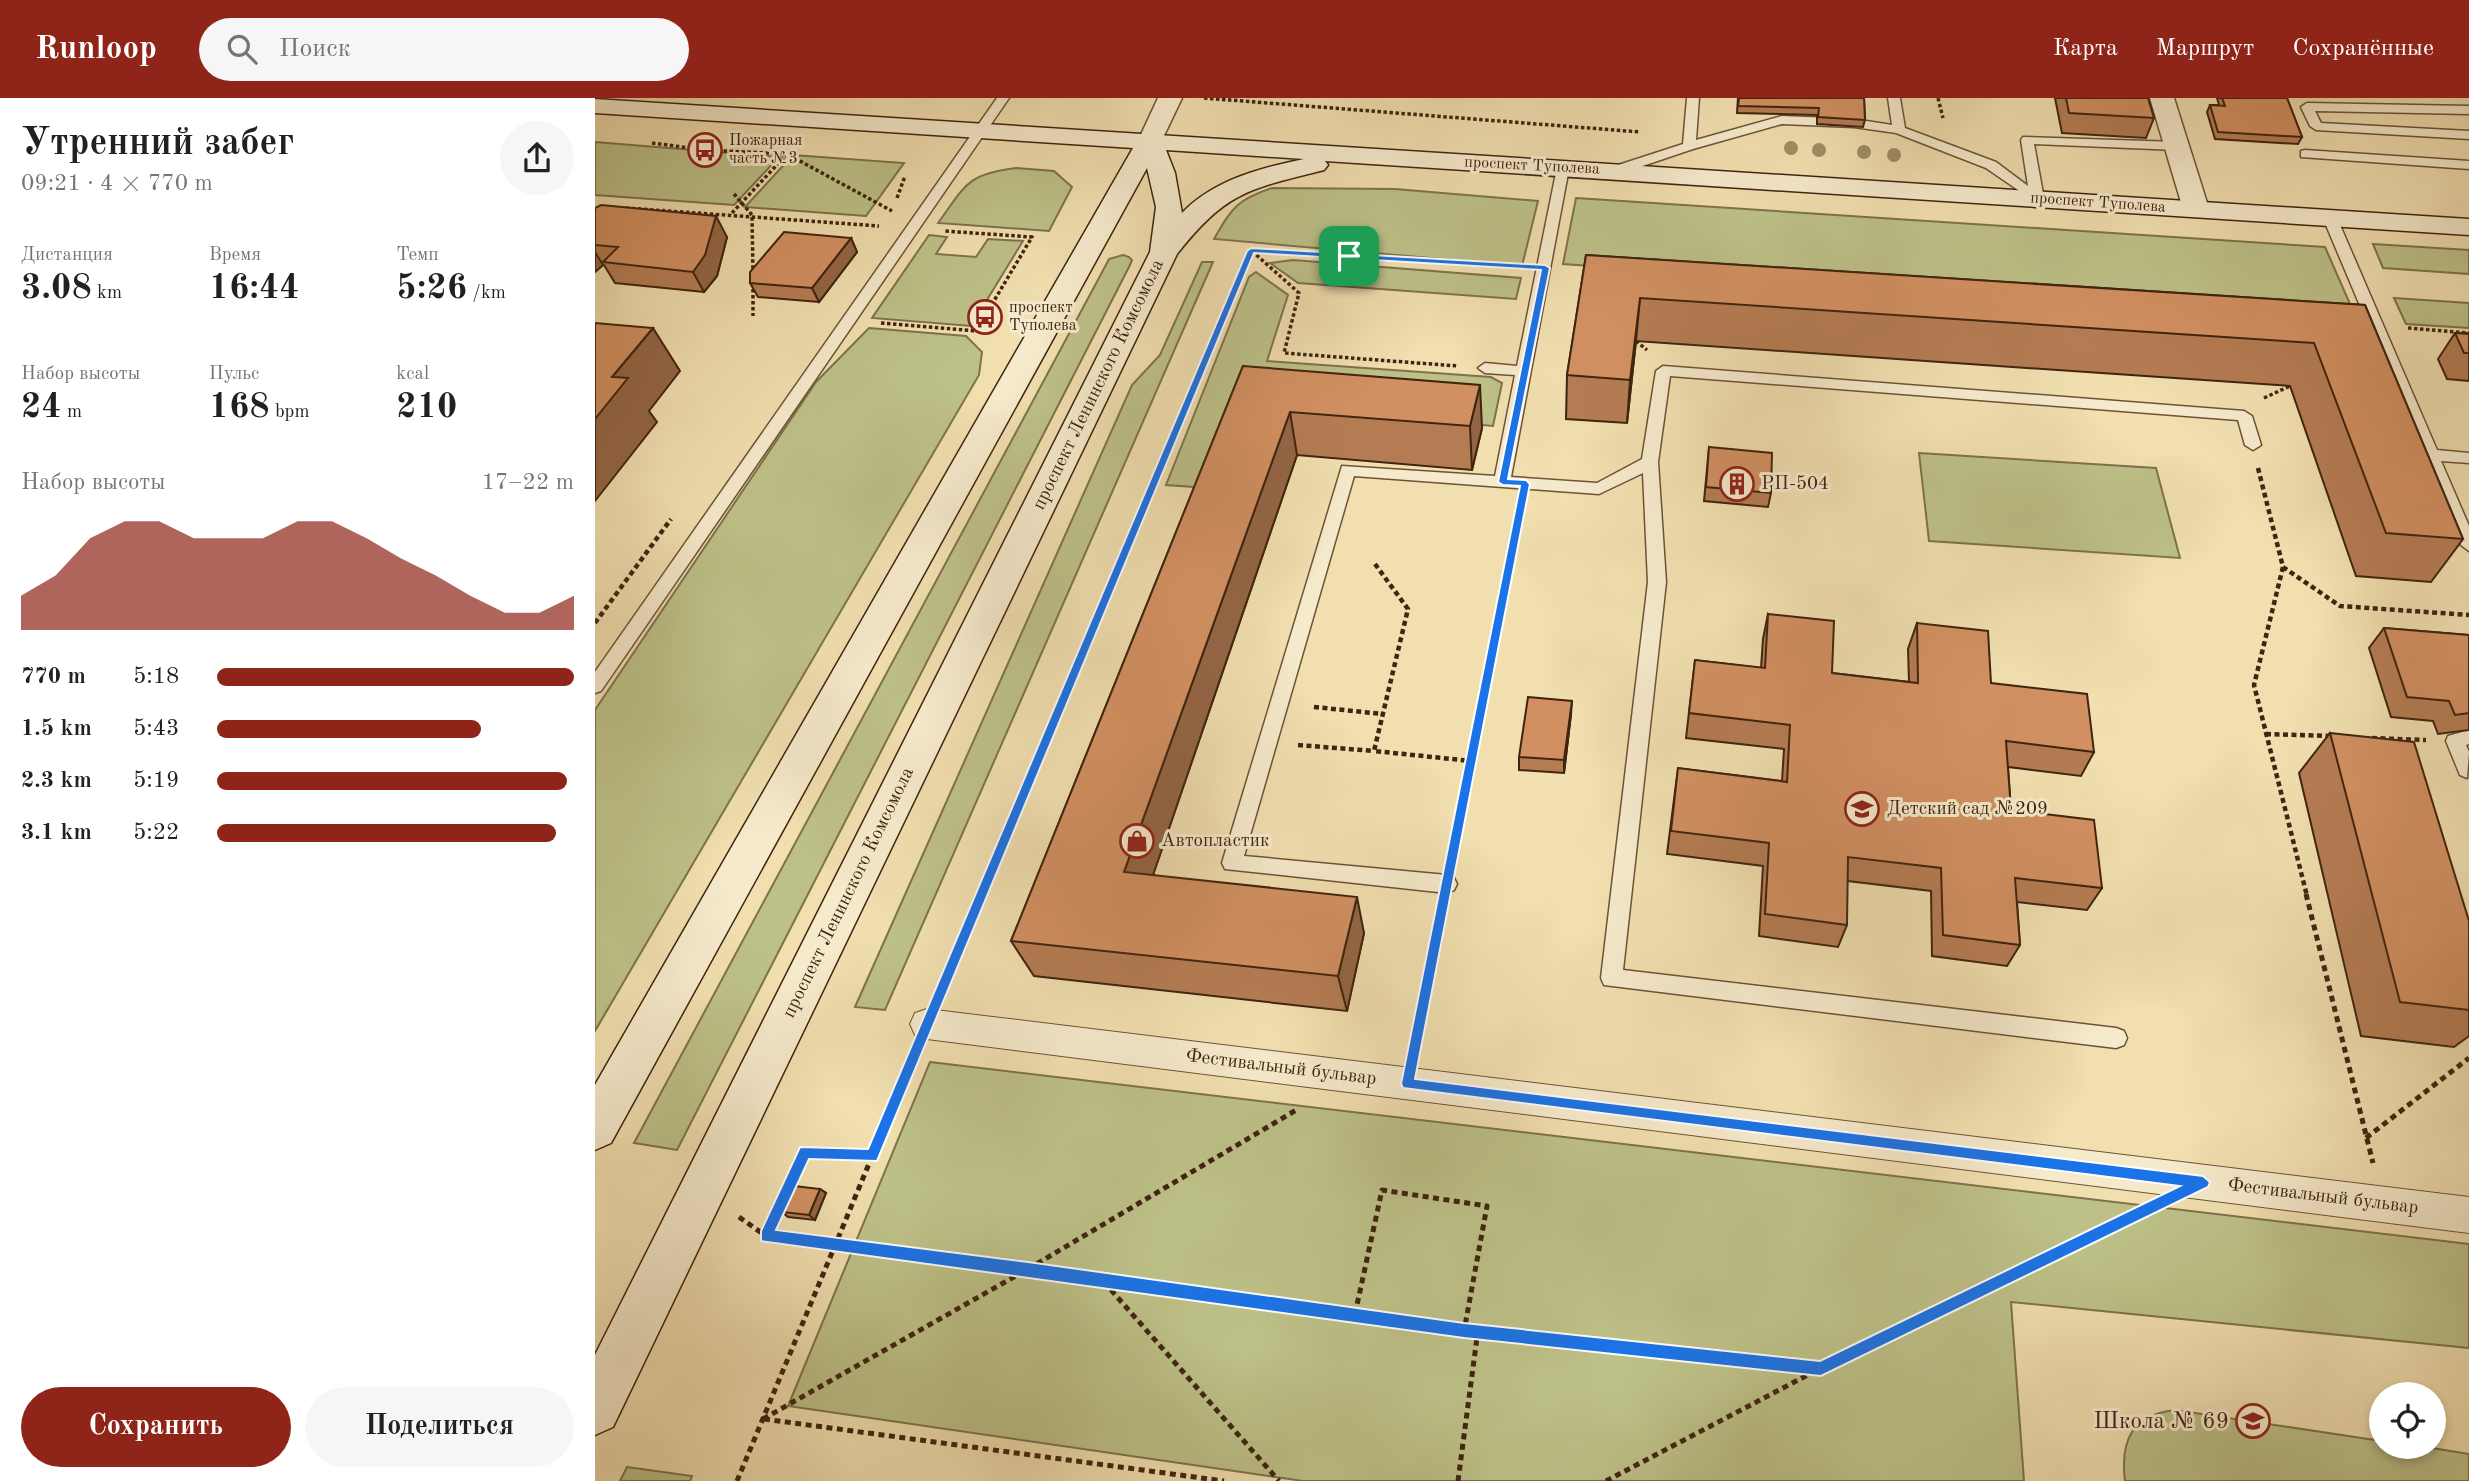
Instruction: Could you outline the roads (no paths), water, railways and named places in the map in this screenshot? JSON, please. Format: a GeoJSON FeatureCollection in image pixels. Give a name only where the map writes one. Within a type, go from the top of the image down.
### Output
{"type":"FeatureCollection","features":[{"type":"Feature","properties":{"kind":"main road"},"geometry":{"type":"LineString","coordinates":[[595,1128],[1150,141],[1170,98]]}},
{"type":"Feature","properties":{"kind":"main road"},"geometry":{"type":"LineString","coordinates":[[2161,98],[2196,209]]}},
{"type":"Feature","properties":{"kind":"main road","name":"проспект Туполева"},"geometry":{"type":"LineString","coordinates":[[595,106],[2469,227]]}},
{"type":"Feature","properties":{"kind":"main road","name":"проспект Ленинского Комсомола"},"geometry":{"type":"LineString","coordinates":[[595,1409],[1164,252],[1169,207],[1162,173],[1150,141]]}},
{"type":"Feature","properties":{"kind":"main road"},"geometry":{"type":"LineString","coordinates":[[1164,252],[1199,210],[1238,185],[1287,170],[1394,158]]}},
{"type":"Feature","properties":{"kind":"street","name":"Фестивальный бульвар"},"geometry":{"type":"LineString","coordinates":[[927,1024],[2469,1215]]}},
{"type":"Feature","properties":{"kind":"lane"},"geometry":{"type":"LineString","coordinates":[[595,686],[1003,98]]}},
{"type":"Feature","properties":{"kind":"lane"},"geometry":{"type":"LineString","coordinates":[[1689,142],[1693,98]]}},
{"type":"Feature","properties":{"kind":"lane"},"geometry":{"type":"LineString","coordinates":[[1894,98],[1899,130]]}},
{"type":"Feature","properties":{"kind":"lane"},"geometry":{"type":"LineString","coordinates":[[2469,110],[2307,107],[2316,126],[2469,135]]}},
{"type":"Feature","properties":{"kind":"lane"},"geometry":{"type":"LineString","coordinates":[[1613,172],[1689,142],[1782,120],[1854,124],[1899,130],[1991,165],[2037,199]]}},
{"type":"Feature","properties":{"kind":"lane"},"geometry":{"type":"LineString","coordinates":[[2037,199],[2027,140],[2177,146]]}},
{"type":"Feature","properties":{"kind":"lane"},"geometry":{"type":"LineString","coordinates":[[2305,154],[2469,165]]}},
{"type":"Feature","properties":{"kind":"lane"},"geometry":{"type":"LineString","coordinates":[[1503,482],[1563,168]]}},
{"type":"Feature","properties":{"kind":"lane"},"geometry":{"type":"LineString","coordinates":[[2330,218],[2469,544]]}},
{"type":"Feature","properties":{"kind":"lane"},"geometry":{"type":"LineString","coordinates":[[1485,368],[1524,371]]}},
{"type":"Feature","properties":{"kind":"lane"},"geometry":{"type":"LineString","coordinates":[[2116,1038],[1612,978],[1657,582],[1650,462],[1663,371],[2244,416],[2253,445]]}},
{"type":"Feature","properties":{"kind":"lane"},"geometry":{"type":"LineString","coordinates":[[2431,455],[2469,458]]}},
{"type":"Feature","properties":{"kind":"lane"},"geometry":{"type":"LineString","coordinates":[[1447,884],[1232,863],[1348,470],[1599,489],[1650,462]]}},
{"type":"Feature","properties":{"kind":"lane"},"geometry":{"type":"LineString","coordinates":[[2462,739],[2467,770]]}},
{"type":"Feature","properties":{"kind":"place","name":"Пожарная часть №3"},"geometry":{"type":"Point","coordinates":[705,150]}},
{"type":"Feature","properties":{"kind":"place","name":"проспект Туполева"},"geometry":{"type":"Point","coordinates":[985,317]}},
{"type":"Feature","properties":{"kind":"place","name":"РП-504"},"geometry":{"type":"Point","coordinates":[1737,484]}},
{"type":"Feature","properties":{"kind":"place","name":"Детский сад №209"},"geometry":{"type":"Point","coordinates":[1862,809]}},
{"type":"Feature","properties":{"kind":"place","name":"Автопластик"},"geometry":{"type":"Point","coordinates":[1137,841]}},
{"type":"Feature","properties":{"kind":"place","name":"Школа № 69"},"geometry":{"type":"Point","coordinates":[2253,1421]}}]}
